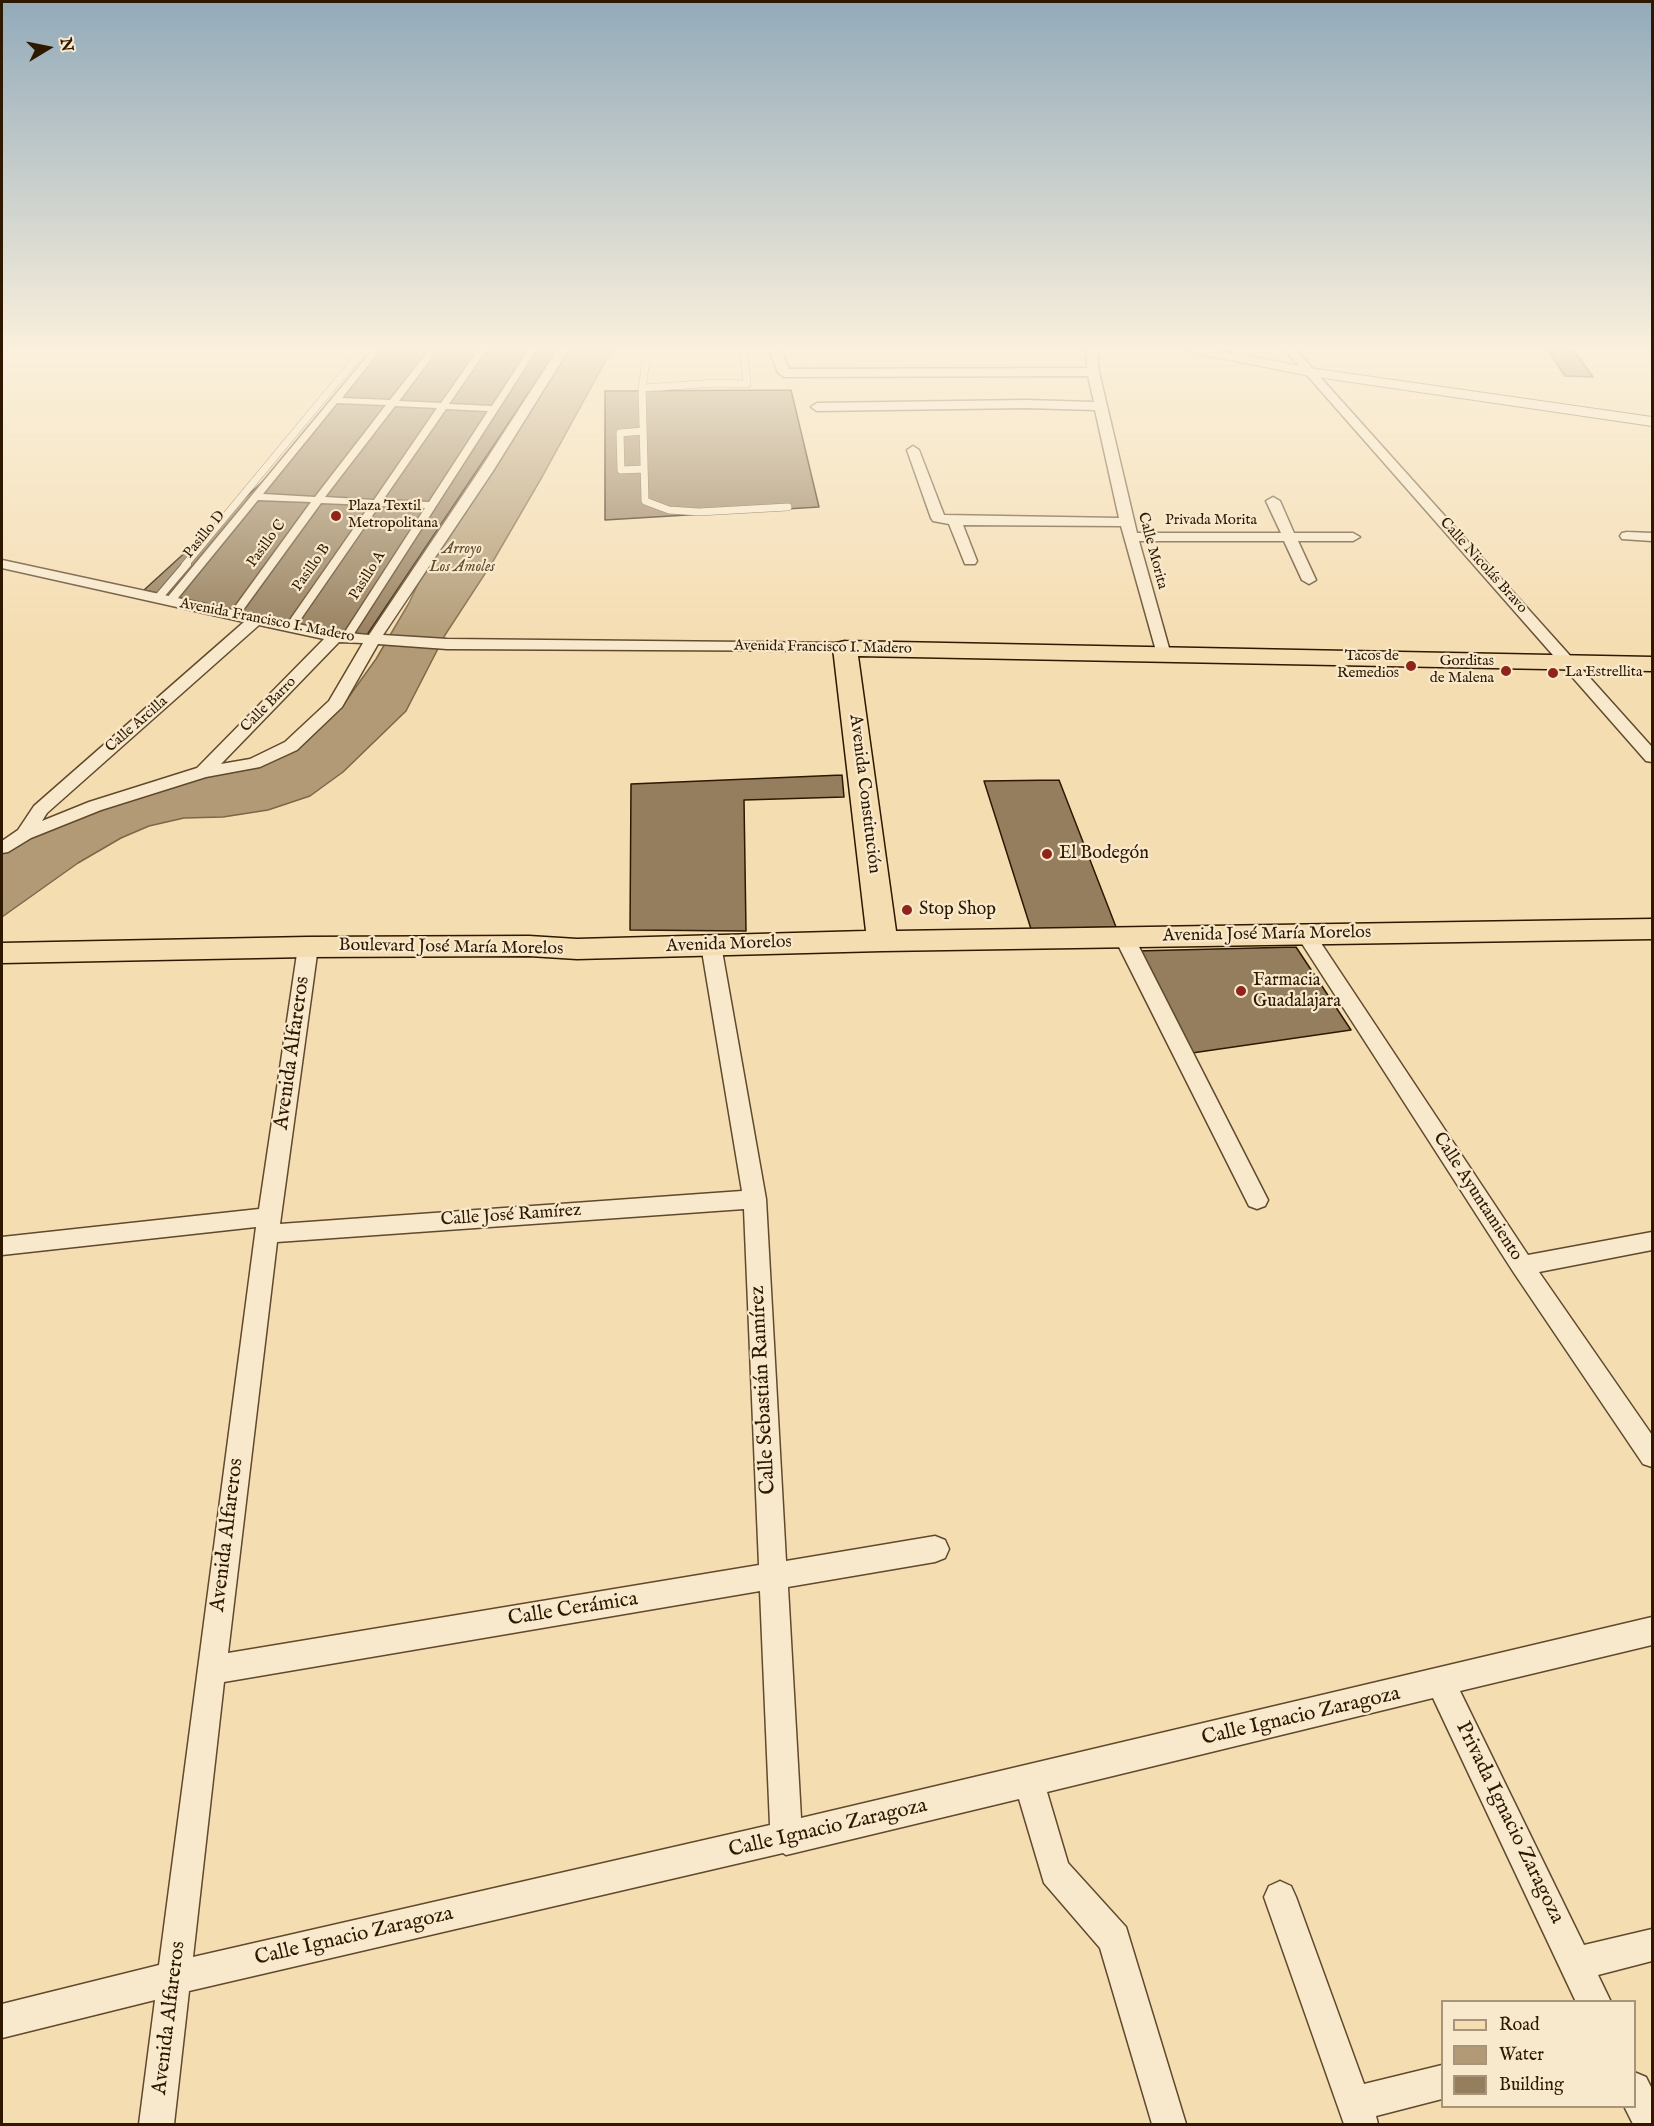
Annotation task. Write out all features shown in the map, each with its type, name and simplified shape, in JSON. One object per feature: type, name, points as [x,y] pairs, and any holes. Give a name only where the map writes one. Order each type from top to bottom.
[{"type":"main road","name":"Avenida Francisco I. Madero","points":[[845,648],[1653,664]]},
{"type":"main road","name":"Avenida Constitución","points":[[845,648],[882,941]]},
{"type":"main road","name":"Avenida José María Morelos","points":[[882,941],[1653,929]]},
{"type":"main road","name":"Avenida Morelos","points":[[577,949],[882,941]]},
{"type":"main road","name":"Boulevard José María Morelos","points":[[2,953],[306,957],[531,956],[577,949]]},
{"type":"main road","name":"Boulevard José María Morelos","points":[[2,975],[306,957]]},
{"type":"street","name":"Pasillo D","points":[[164,600],[296,448]]},
{"type":"street","name":"Pasillo C","points":[[234,615],[358,448]]},
{"type":"street","name":"Pasillo B","points":[[290,627],[413,448]]},
{"type":"street","name":"Pasillo A","points":[[341,638],[468,448]]},
{"type":"street","points":[[2,848],[25,834],[95,806],[203,772],[254,763],[291,746],[336,704],[499,448]]},
{"type":"street","name":"Calle Morita","points":[[1111,448],[1131,537],[1163,655]]},
{"type":"street","name":"Calle Nicolás Bravo","points":[[1378,448],[1653,757]]},
{"type":"street","points":[[913,450],[938,518],[955,521],[1128,522]]},
{"type":"street","points":[[256,497],[430,505]]},
{"type":"street","name":"Privada Morita","points":[[1273,501],[1309,580]]},
{"type":"street","points":[[955,521],[970,561]]},
{"type":"street","points":[[1628,536],[1653,537]]},
{"type":"street","name":"Privada Morita","points":[[1131,537],[1353,537]]},
{"type":"street","name":"Avenida Francisco I. Madero","points":[[2,564],[341,638],[447,644],[845,648]]},
{"type":"street","name":"Calle Arcilla","points":[[25,834],[40,810],[255,620]]},
{"type":"street","name":"Calle Barro","points":[[203,772],[341,638]]},
{"type":"street","name":"Calle Ayuntamiento","points":[[1306,935],[1522,1266],[1653,1456]]},
{"type":"street","points":[[1124,937],[1257,1200]]},
{"type":"street","name":"Calle Sebastián Ramírez","points":[[711,945],[755,1199],[786,1839]]},
{"type":"street","name":"Avenida Alfareros","points":[[156,2124],[176,1978],[211,1670],[267,1225],[306,957]]},
{"type":"street","name":"Calle José Ramírez","points":[[2,1246],[267,1225],[755,1199]]},
{"type":"street","points":[[1522,1266],[1653,1241]]},
{"type":"street","name":"Calle Cerámica","points":[[211,1670],[773,1578],[935,1549]]},
{"type":"street","name":"Calle Ignacio Zaragoza","points":[[2,2021],[176,1978],[786,1839],[1653,1631]]},
{"type":"street","name":"Privada Ignacio Zaragoza","points":[[1441,1683],[1594,2000]]},
{"type":"street","points":[[1029,1781],[1055,1872],[1114,1939],[1169,2124]]},
{"type":"street","points":[[1280,1897],[1357,2114],[1441,2083]]},
{"type":"street","points":[[1576,1964],[1653,1945]]},
{"type":"street","points":[[1636,2091],[1651,2124]]},
{"type":"lane","points":[[164,600],[285,448]]},
{"type":"lane","points":[[620,448],[621,470],[644,469]]},
{"type":"lane","points":[[643,448],[645,501],[669,510],[699,512],[788,507]]},
{"type":"water","name":"Arroyo Los Amoles","points":[[502,448],[558,448],[492,563],[445,635],[406,711],[343,772],[310,796],[268,810],[223,817],[184,818],[149,826],[121,838],[78,863],[2,917],[2,850],[38,831],[143,791],[254,765],[343,705],[376,659],[409,603],[433,552]]},
{"type":"building","name":"Plaza Textil Metropolitana","points":[[299,448],[492,448],[365,638],[331,633],[144,590]]},
{"type":"building","points":[[605,448],[805,448],[819,507],[605,520]]},
{"type":"building","points":[[842,775],[844,797],[744,800],[746,931],[630,930],[631,784]]},
{"type":"building","name":"El Bodegón","points":[[1059,780],[1116,927],[1031,929],[984,781]]},
{"type":"building","name":"Farmacia Guadalajara","points":[[1296,947],[1351,1030],[1192,1053],[1135,951]]},
{"type":"place","name":"Plaza Textil Metropolitana","points":[[336,516]]},
{"type":"place","name":"Tacos de Remedios","points":[[1411,666]]},
{"type":"place","name":"Gorditas de Malena","points":[[1506,671]]},
{"type":"place","name":"La Estrellita","points":[[1553,673]]},
{"type":"place","name":"El Bodegón","points":[[1047,854]]},
{"type":"place","name":"Stop Shop","points":[[907,910]]},
{"type":"place","name":"Farmacia Guadalajara","points":[[1241,991]]}]
